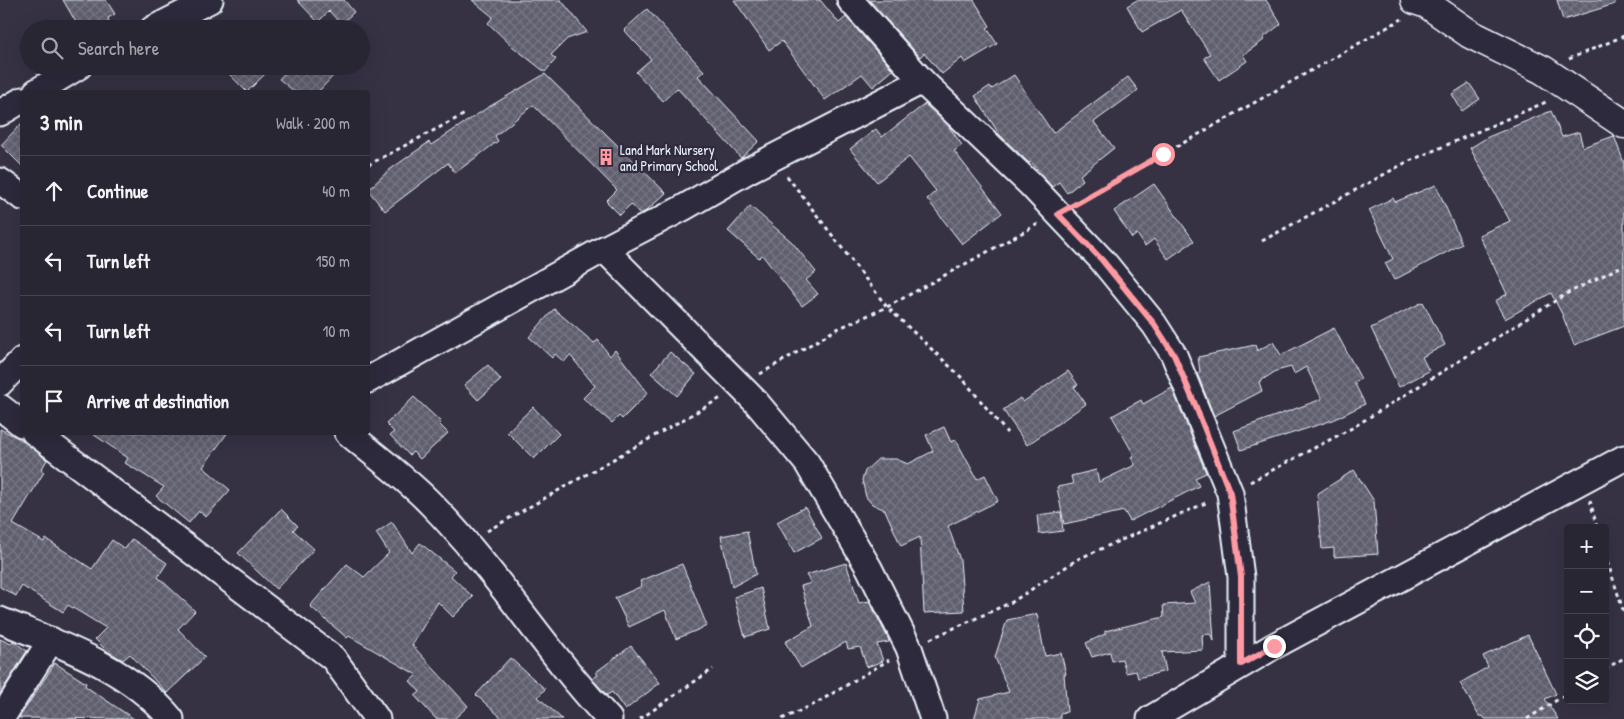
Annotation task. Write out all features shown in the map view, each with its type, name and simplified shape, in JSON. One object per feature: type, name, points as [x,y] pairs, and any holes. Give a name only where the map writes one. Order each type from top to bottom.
[{"type":"main road","points":[[1422,1],[1470,34],[1552,76],[1624,124]]},
{"type":"street","points":[[171,20],[210,0]]},
{"type":"street","points":[[850,0],[922,81],[1030,184],[1102,260],[1154,324],[1174,355],[1230,493],[1241,577],[1241,664]]},
{"type":"street","points":[[39,90],[65,75]]},
{"type":"street","points":[[370,379],[604,249],[773,158],[922,81]]},
{"type":"street","points":[[0,113],[20,101]]},
{"type":"street","points":[[0,181],[20,196]]},
{"type":"street","points":[[604,249],[739,386],[807,464],[860,552],[909,648],[933,719]]},
{"type":"street","points":[[0,383],[20,362]]},
{"type":"street","points":[[0,407],[20,422]]},
{"type":"street","points":[[38,435],[333,658],[377,719]]},
{"type":"street","points":[[350,435],[431,504],[509,596],[585,694],[609,719]]},
{"type":"street","points":[[1150,719],[1241,664],[1624,458]]},
{"type":"street","points":[[0,620],[50,640],[130,682],[149,694],[171,719]]},
{"type":"street","points":[[1,719],[50,640]]},
{"type":"path","points":[[465,544],[701,411],[739,386],[837,329],[887,308],[1058,214],[1422,1]]},
{"type":"path","points":[[1262,241],[1405,163],[1541,105],[1555,96],[1552,76],[1624,36]]},
{"type":"path","points":[[370,164],[467,113]]},
{"type":"path","points":[[773,158],[887,308],[962,378],[1008,433]]},
{"type":"path","points":[[1609,567],[1624,614]]},
{"type":"path","points":[[1609,667],[1624,658]]},
{"type":"path","points":[[640,719],[713,669]]},
{"type":"path","points":[[1526,719],[1564,695]]},
{"type":"building","points":[[63,0],[106,0],[115,14],[108,18],[109,20],[75,20]]},
{"type":"building","points":[[297,0],[344,0],[354,12],[345,20],[337,20],[329,11],[320,20],[316,20]]},
{"type":"building","points":[[472,0],[561,0],[587,32],[567,39],[551,55],[556,59],[545,72],[512,46],[488,23],[493,17]]},
{"type":"building","points":[[734,0],[820,0],[839,23],[846,17],[893,70],[873,87],[862,74],[825,100],[782,41],[769,50]]},
{"type":"building","points":[[869,0],[974,0],[990,26],[987,28],[997,44],[965,63],[962,58],[942,74],[924,53],[920,57]]},
{"type":"building","points":[[1137,0],[1266,0],[1281,24],[1263,38],[1264,40],[1243,55],[1247,61],[1219,80],[1204,58],[1210,54],[1181,10],[1142,32],[1127,6]]},
{"type":"building","points":[[1557,0],[1615,0],[1615,4],[1563,20]]},
{"type":"building","points":[[647,9],[704,71],[698,76],[759,141],[741,158],[677,88],[663,101],[636,72],[651,59],[624,30]]},
{"type":"building","points":[[545,74],[666,193],[640,214],[631,204],[620,215],[606,201],[617,190],[533,105],[495,136],[498,141],[455,173],[448,163],[385,211],[370,192],[370,188],[388,171],[429,142],[431,145],[487,108]]},
{"type":"building","points":[[230,75],[264,75],[249,90],[245,90]]},
{"type":"building","points":[[283,75],[333,76],[320,90],[293,90],[279,79]]},
{"type":"building","points":[[1014,75],[1053,133],[1128,77],[1138,90],[1094,122],[1114,148],[1080,175],[1083,180],[1067,193],[1059,182],[1052,187],[1031,162],[1029,163],[999,134],[975,96],[990,86],[992,89]]},
{"type":"building","points":[[1469,83],[1480,99],[1462,111],[1452,94]]},
{"type":"building","points":[[925,104],[947,124],[962,145],[954,151],[1002,213],[962,244],[927,199],[936,191],[909,157],[877,182],[850,149],[876,129],[882,137]]},
{"type":"building","points":[[1551,111],[1562,137],[1579,132],[1583,147],[1614,136],[1624,163],[1624,326],[1574,345],[1562,314],[1551,293],[1505,319],[1495,301],[1507,294],[1479,235],[1510,221],[1470,148],[1488,137]]},
{"type":"building","points":[[20,125],[20,164],[1,145]]},
{"type":"building","points":[[1154,184],[1194,241],[1168,259],[1154,239],[1145,246],[1137,234],[1132,238],[1114,211]]},
{"type":"building","points":[[1436,185],[1462,244],[1394,280],[1385,263],[1393,259],[1369,210],[1393,198],[1395,202]]},
{"type":"building","points":[[750,206],[792,242],[816,272],[806,280],[818,294],[802,306],[762,255],[759,258],[728,231]]},
{"type":"building","points":[[1423,302],[1445,345],[1422,357],[1429,371],[1399,387],[1371,328]]},
{"type":"building","points":[[554,309],[594,343],[598,340],[610,356],[615,350],[648,393],[622,419],[619,416],[612,423],[583,398],[595,386],[570,355],[564,362],[555,354],[552,358],[529,337]]},
{"type":"building","points":[[1334,328],[1361,379],[1354,382],[1365,404],[1333,420],[1241,450],[1234,431],[1322,399],[1306,367],[1294,374],[1291,367],[1276,371],[1259,382],[1262,391],[1214,416],[1197,373],[1200,372],[1198,357],[1255,345],[1257,351],[1273,342],[1281,355]]},
{"type":"building","points":[[670,352],[696,374],[677,396],[651,373]]},
{"type":"building","points":[[488,365],[501,380],[478,400],[464,385]]},
{"type":"building","points":[[1068,371],[1078,385],[1074,387],[1086,404],[1027,445],[1003,410],[1020,398],[1023,402]]},
{"type":"building","points":[[1172,388],[1206,473],[1195,478],[1199,486],[1130,521],[1124,511],[1064,524],[1057,487],[1073,484],[1071,476],[1096,470],[1099,482],[1135,465],[1131,457],[1134,455],[1112,416],[1141,400],[1143,404]]},
{"type":"building","points":[[414,397],[441,422],[439,424],[448,433],[420,459],[413,452],[409,455],[390,435],[394,432],[386,424]]},
{"type":"building","points":[[533,407],[559,434],[534,459],[507,432]]},
{"type":"building","points":[[944,427],[951,442],[956,440],[977,479],[985,475],[998,501],[948,526],[960,560],[964,611],[924,613],[920,537],[901,546],[885,510],[872,504],[866,497],[862,480],[865,471],[878,459],[896,459],[908,464],[933,451],[926,435]]},
{"type":"building","points":[[0,429],[22,440],[47,460],[41,470],[44,472],[13,524],[44,542],[46,539],[92,569],[112,540],[125,549],[132,539],[167,563],[158,577],[195,611],[178,629],[205,657],[167,693],[130,654],[123,660],[107,651],[95,639],[106,628],[68,605],[63,612],[22,586],[16,596],[0,587]]},
{"type":"building","points":[[94,435],[226,435],[203,467],[230,490],[206,517],[199,511],[189,523],[156,496],[164,487],[125,463],[128,458]]},
{"type":"building","points":[[1354,470],[1374,501],[1378,554],[1334,557],[1334,548],[1322,549],[1317,494]]},
{"type":"building","points":[[805,507],[822,538],[794,553],[777,522]]},
{"type":"building","points":[[281,509],[298,526],[293,530],[314,549],[276,589],[238,553]]},
{"type":"building","points":[[1061,512],[1063,531],[1039,534],[1037,515]]},
{"type":"building","points":[[392,522],[412,553],[420,543],[455,571],[451,576],[473,597],[453,617],[438,602],[412,645],[468,706],[454,719],[436,719],[415,696],[420,692],[410,681],[417,675],[349,636],[347,638],[310,606],[347,564],[364,577],[389,553],[376,533]]},
{"type":"building","points":[[747,531],[756,574],[732,587],[721,536]]},
{"type":"building","points":[[846,563],[859,603],[869,601],[888,638],[889,642],[877,644],[883,661],[867,667],[860,647],[848,649],[846,642],[801,668],[785,642],[813,626],[801,586],[811,583],[806,575]]},
{"type":"building","points":[[682,564],[707,626],[676,639],[665,610],[629,627],[615,598],[642,586],[640,581]]},
{"type":"building","points":[[1210,582],[1214,641],[1210,634],[1202,635],[1203,650],[1162,652],[1166,671],[1138,678],[1136,671],[1126,673],[1122,659],[1112,661],[1110,652],[1092,657],[1086,643],[1105,634],[1105,631],[1164,617],[1163,605],[1195,603],[1190,592]]},
{"type":"building","points":[[761,588],[770,629],[745,637],[734,597]]},
{"type":"building","points":[[1037,614],[1045,656],[1061,653],[1066,674],[1064,674],[1067,712],[1060,713],[1060,719],[974,719],[980,699],[1009,692],[995,657],[1007,620]]},
{"type":"building","points":[[1528,635],[1556,694],[1545,699],[1558,719],[1485,719],[1483,716],[1479,716],[1460,683],[1488,667],[1483,656]]},
{"type":"building","points":[[0,639],[11,644],[13,641],[27,651],[0,694]]},
{"type":"building","points":[[631,646],[660,683],[625,710],[612,692],[607,695],[592,679],[598,675],[596,672]]},
{"type":"building","points":[[510,658],[545,689],[538,697],[562,719],[503,719],[476,695]]},
{"type":"building","points":[[55,663],[86,683],[85,686],[134,719],[19,718]]},
{"type":"place","name":"Land Mark Nursery and Primary School","points":[[606,157]]},
{"type":"route","points":[[1163,154],[1058,214],[1102,260],[1154,324],[1174,355],[1230,493],[1241,577],[1241,664],[1274,646]]}]
